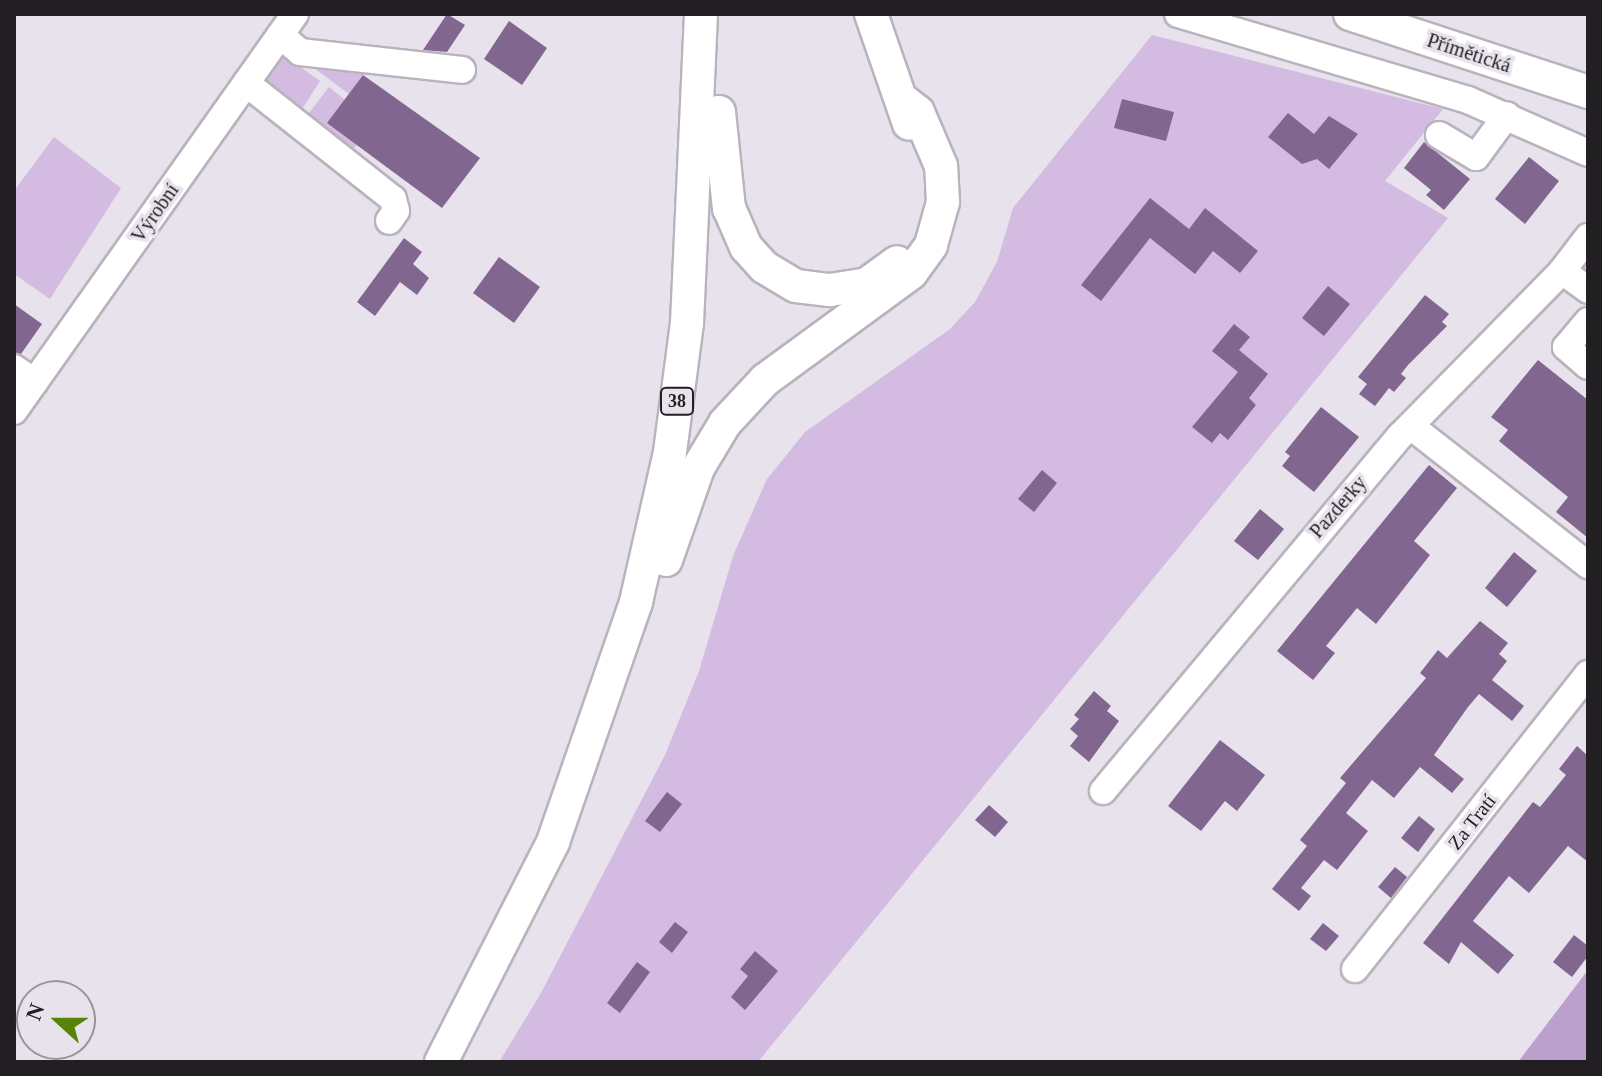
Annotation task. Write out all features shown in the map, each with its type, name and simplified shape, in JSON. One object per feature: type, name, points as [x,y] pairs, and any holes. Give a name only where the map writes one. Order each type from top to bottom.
[{"type":"main road","name":"38","points":[[441,1062],[532,891],[579,775],[636,602],[670,452],[693,266],[701,14]]},
{"type":"main road","points":[[708,14],[719,29],[719,143],[736,229],[764,267],[796,286],[830,290],[867,284],[892,268],[913,243],[922,226],[927,178],[905,102],[881,53],[871,14]]},
{"type":"main road","name":"Přímětická","points":[[1350,14],[1588,92]]},
{"type":"main road","points":[[579,775],[628,692],[686,497],[725,423],[765,380],[911,273],[931,245],[943,202],[941,166],[918,112],[905,102]]},
{"type":"street","points":[[1178,14],[1402,78],[1507,115],[1588,153]]},
{"type":"street","points":[[287,25],[300,52],[462,70]]},
{"type":"street","name":"Výrobní","points":[[14,411],[24,375],[287,25]]},
{"type":"street","points":[[246,83],[386,191],[396,211],[389,221]]},
{"type":"street","points":[[1439,135],[1476,157],[1507,115]]},
{"type":"street","name":"Pazderky","points":[[1103,791],[1250,609],[1412,427],[1562,271],[1588,237]]},
{"type":"street","points":[[1562,271],[1588,290]]},
{"type":"street","points":[[1588,321],[1566,347],[1588,366]]},
{"type":"street","points":[[1412,427],[1588,565]]},
{"type":"street","name":"Za Tratí","points":[[1355,969],[1588,674]]},
{"type":"shaded area","points":[[1152,35],[1443,109],[1385,181],[1448,218],[758,1062],[499,1062],[541,993],[665,755],[699,671],[733,556],[767,479],[805,432],[950,329],[975,302],[997,262],[1013,208]]},
{"type":"shaded area","points":[[280,52],[320,81],[300,112],[274,95],[266,79]]},
{"type":"shaded area","points":[[302,59],[365,72],[349,94]]},
{"type":"shaded area","points":[[329,87],[345,100],[357,145],[352,150],[306,117]]},
{"type":"shaded area","points":[[54,137],[121,188],[50,299],[14,274],[14,191]]},
{"type":"shaded area","points":[[1588,970],[1588,1062],[1518,1062]]},
{"type":"building","points":[[447,14],[465,25],[447,52],[423,50]]},
{"type":"building","points":[[509,21],[547,48],[522,85],[484,59]]},
{"type":"building","points":[[363,75],[480,158],[442,208],[327,123]]},
{"type":"building","points":[[1122,99],[1174,112],[1166,141],[1114,128]]},
{"type":"building","points":[[1288,113],[1314,134],[1329,116],[1358,134],[1329,169],[1317,159],[1302,164],[1268,137]]},
{"type":"building","points":[[1424,142],[1470,179],[1444,210],[1426,195],[1431,190],[1404,168]]},
{"type":"building","points":[[1529,157],[1559,181],[1525,224],[1495,199]]},
{"type":"building","points":[[1150,198],[1189,229],[1205,208],[1258,251],[1240,273],[1213,251],[1195,274],[1150,238],[1101,301],[1081,285]]},
{"type":"building","points":[[404,238],[422,252],[413,264],[429,278],[417,295],[400,282],[375,316],[357,302]]},
{"type":"building","points":[[499,257],[540,287],[514,323],[473,293]]},
{"type":"building","points":[[1328,286],[1350,304],[1324,336],[1302,318]]},
{"type":"building","points":[[1425,295],[1449,314],[1442,322],[1447,326],[1408,365],[1401,374],[1406,378],[1394,392],[1389,388],[1375,406],[1359,394],[1367,384],[1358,377]]},
{"type":"building","points":[[14,304],[42,324],[21,354],[14,352]]},
{"type":"building","points":[[1234,324],[1250,337],[1239,350],[1268,374],[1249,398],[1256,405],[1228,440],[1220,433],[1212,443],[1192,427],[1238,372],[1212,351]]},
{"type":"building","points":[[1538,360],[1588,400],[1588,538],[1556,512],[1568,497],[1499,441],[1508,430],[1491,417]]},
{"type":"building","points":[[1321,407],[1359,437],[1314,492],[1282,466],[1290,456],[1285,452]]},
{"type":"building","points":[[1429,465],[1457,488],[1414,541],[1430,555],[1376,624],[1357,608],[1326,646],[1335,653],[1313,680],[1277,651]]},
{"type":"building","points":[[1042,470],[1057,483],[1034,512],[1018,499]]},
{"type":"building","points":[[1260,509],[1284,529],[1258,560],[1234,541]]},
{"type":"building","points":[[1514,552],[1537,571],[1507,607],[1485,588]]},
{"type":"building","points":[[1480,621],[1508,643],[1499,654],[1507,661],[1492,680],[1524,706],[1512,721],[1479,694],[1468,707],[1434,755],[1464,779],[1452,793],[1420,767],[1394,798],[1372,780],[1346,813],[1368,831],[1337,870],[1324,860],[1301,888],[1311,896],[1299,911],[1272,889],[1307,846],[1300,840],[1346,783],[1340,778],[1426,678],[1420,673],[1438,650],[1447,658]]},
{"type":"building","points":[[1094,691],[1111,706],[1107,711],[1119,721],[1089,762],[1070,746],[1078,736],[1070,729],[1079,719],[1074,715]]},
{"type":"building","points":[[1220,740],[1265,775],[1237,811],[1225,801],[1201,831],[1168,806]]},
{"type":"building","points":[[1577,746],[1588,756],[1588,862],[1568,846],[1529,893],[1509,876],[1473,921],[1514,955],[1498,974],[1461,942],[1449,964],[1423,943],[1533,802],[1540,807],[1566,775],[1559,769]]},
{"type":"building","points":[[667,792],[682,804],[660,832],[645,821]]},
{"type":"building","points":[[989,805],[1008,822],[995,837],[975,820]]},
{"type":"building","points":[[1419,816],[1435,829],[1418,852],[1401,838]]},
{"type":"building","points":[[1395,867],[1407,877],[1391,898],[1378,887]]},
{"type":"building","points":[[675,922],[688,932],[672,953],[659,942]]},
{"type":"building","points":[[1323,923],[1339,936],[1326,951],[1310,939]]},
{"type":"building","points":[[1574,935],[1588,946],[1588,956],[1572,977],[1553,962]]},
{"type":"building","points":[[755,951],[778,971],[745,1010],[731,997],[748,976],[740,969]]},
{"type":"building","points":[[637,962],[650,972],[620,1013],[607,1003]]}]
